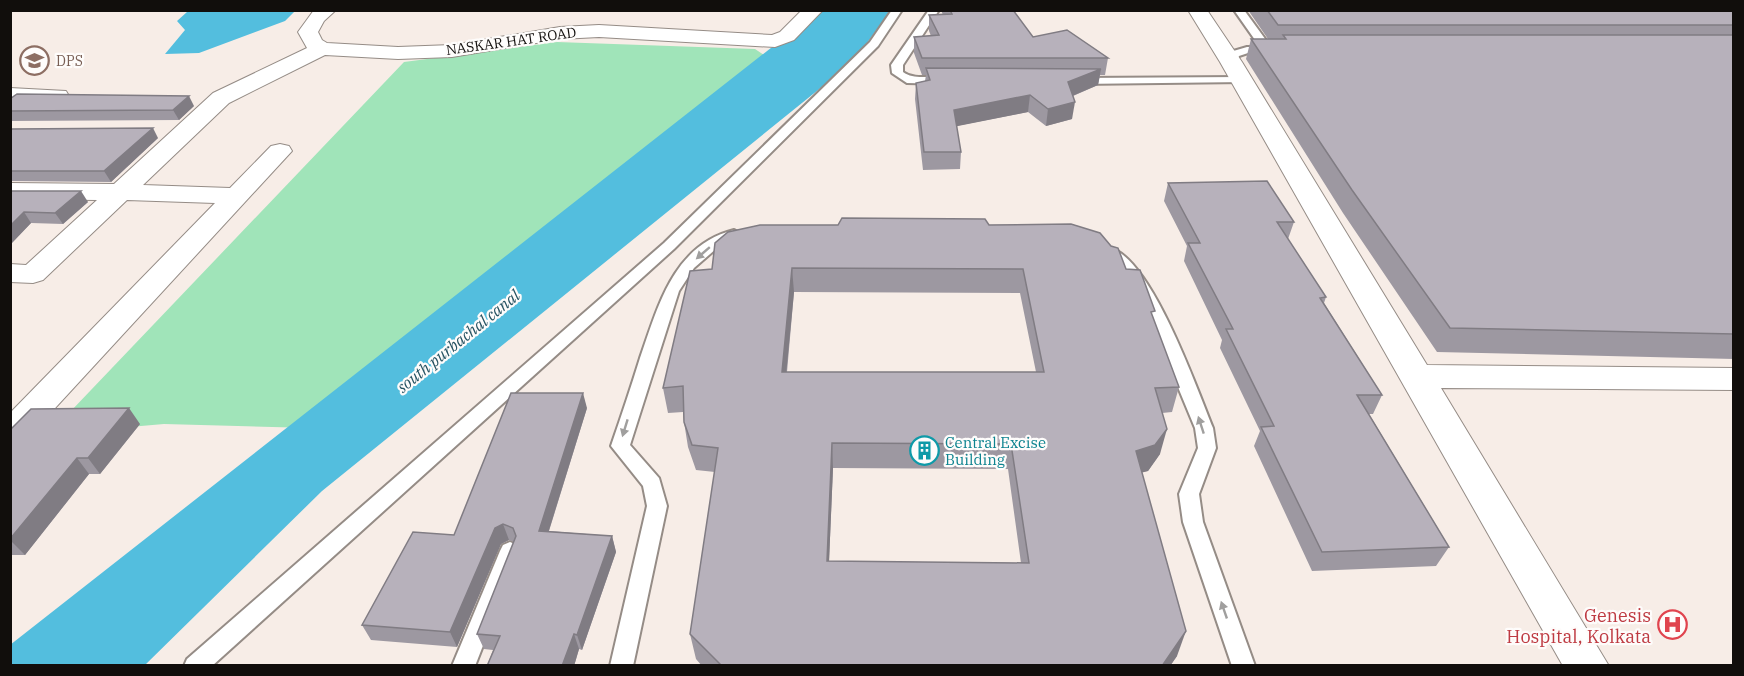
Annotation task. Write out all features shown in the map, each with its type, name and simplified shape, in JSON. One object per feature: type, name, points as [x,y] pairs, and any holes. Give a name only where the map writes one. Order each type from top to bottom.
[{"type":"street","points":[[322,50],[313,44],[308,32],[316,18],[327,10]]},
{"type":"street","name":"NASKAR HAT ROAD","points":[[322,50],[398,53],[452,51],[560,33],[599,31],[757,42],[775,41],[788,36],[814,10]]},
{"type":"street","points":[[1197,10],[1236,71],[1587,666]]},
{"type":"street","points":[[10,273],[33,274],[221,98],[322,50]]},
{"type":"street","points":[[10,95],[81,96]]},
{"type":"street","points":[[186,97],[221,98]]},
{"type":"street","points":[[153,129],[188,129]]},
{"type":"street","points":[[10,435],[280,151]]},
{"type":"street","points":[[10,191],[236,196]]},
{"type":"street","points":[[1417,376],[1734,379]]},
{"type":"lane","points":[[195,666],[669,246],[874,44],[897,10]]},
{"type":"lane","points":[[934,10],[897,65],[898,73],[908,80],[955,81]]},
{"type":"lane","points":[[1071,81],[1236,71],[1234,54],[1247,50],[1274,50],[1239,10]]},
{"type":"lane","points":[[621,666],[657,506],[652,483],[620,446],[671,291],[688,265],[712,244],[737,233],[748,232]]},
{"type":"lane","points":[[1095,244],[1105,248],[1131,272],[1149,297],[1203,428],[1207,448],[1189,494],[1193,522],[1244,666]]},
{"type":"lane","points":[[463,666],[510,551]]},
{"type":"green space","points":[[557,42],[755,49],[792,74],[347,429],[164,424],[49,434],[404,62]]},
{"type":"water","points":[[295,11],[285,21],[199,53],[165,54],[185,30],[177,21],[187,12]]},
{"type":"water","name":"south purbachal canal","points":[[818,11],[890,11],[854,61],[322,491],[145,665],[11,665],[10,645]]},
{"type":"building","points":[[950,10],[1013,10],[1033,37],[1067,30],[1108,58],[922,58],[914,37],[939,35],[929,15],[952,14]]},
{"type":"building","points":[[1267,10],[1734,10],[1734,25],[1278,25]]},
{"type":"building","points":[[1283,35],[1734,35],[1734,334],[1450,328],[1352,190],[1251,39],[1286,39]]},
{"type":"building","points":[[926,68],[1101,69],[1068,82],[1075,102],[1048,109],[1030,95],[954,110],[961,152],[924,152],[916,83],[930,80]]},
{"type":"building","points":[[17,94],[189,96],[173,110],[10,111],[10,99]]},
{"type":"building","points":[[153,128],[104,171],[10,171],[10,129]]},
{"type":"building","points":[[1267,181],[1294,222],[1277,222],[1326,297],[1320,298],[1382,395],[1357,395],[1449,547],[1322,552],[1261,427],[1274,426],[1226,329],[1233,329],[1188,243],[1200,243],[1168,183]]},
{"type":"building","points":[[10,191],[81,191],[55,213],[24,212],[10,226]]},
{"type":"building","name":"Central Excise Building","points":[[842,218],[985,219],[989,225],[1071,224],[1100,233],[1111,246],[1118,248],[1126,269],[1140,270],[1155,311],[1151,312],[1179,387],[1155,388],[1167,429],[1155,445],[1136,451],[1186,631],[1162,666],[722,666],[690,634],[718,448],[692,445],[684,422],[683,386],[663,388],[690,271],[712,269],[715,243],[728,232],[760,225],[838,225]],"holes":[[[792,268],[1023,269],[1044,372],[782,372]],[[832,443],[1011,444],[1029,563],[827,561]]]},
{"type":"building","points":[[511,393],[583,393],[539,531],[612,536],[577,635],[574,634],[562,666],[487,666],[500,636],[477,634],[516,536],[513,528],[503,524],[495,528],[450,632],[362,625],[413,532],[454,535]]},
{"type":"building","points":[[129,408],[88,458],[77,458],[10,539],[10,430],[31,409]]},
{"type":"place","name":"DPS","points":[[35,61]]},
{"type":"place","name":"Central Excise Building","points":[[924,451]]},
{"type":"place","name":"Genesis Hospital, Kolkata","points":[[1672,625]]}]
